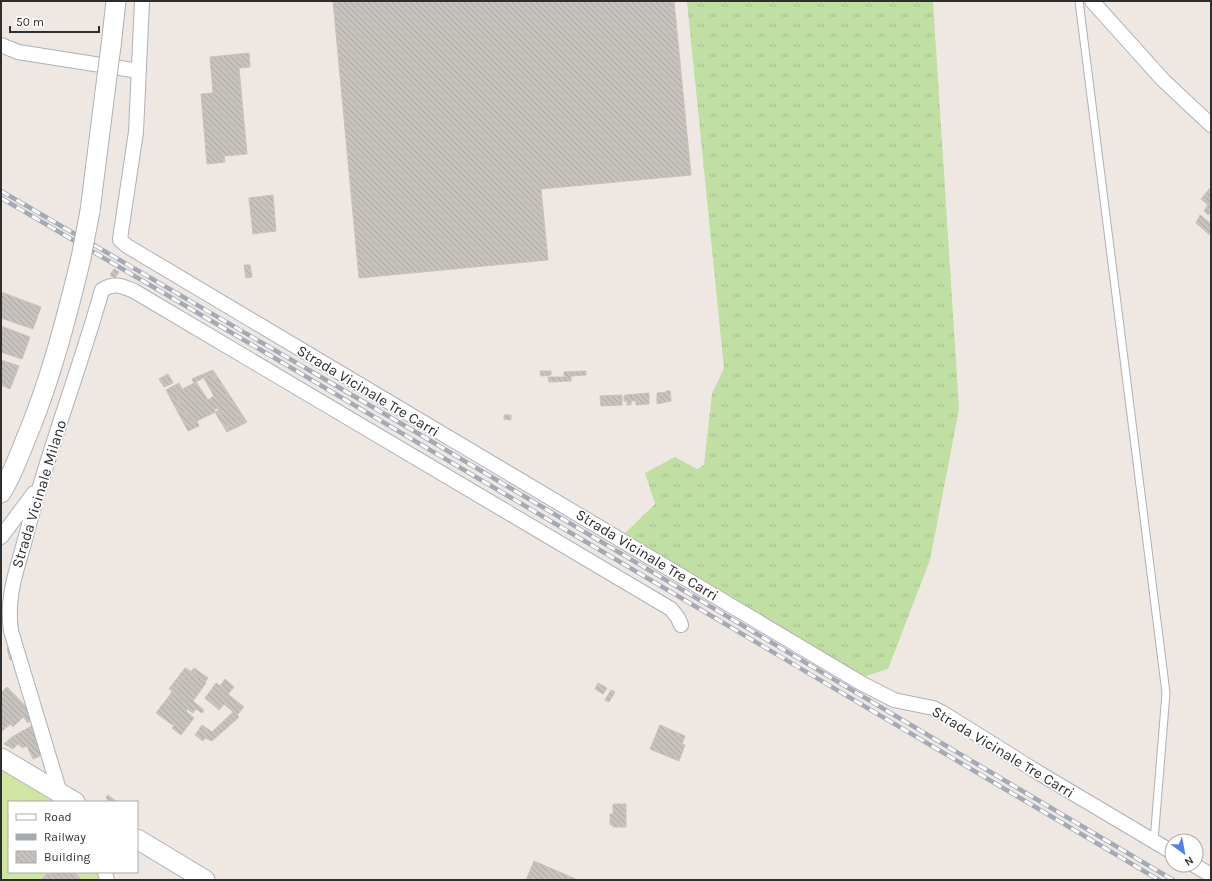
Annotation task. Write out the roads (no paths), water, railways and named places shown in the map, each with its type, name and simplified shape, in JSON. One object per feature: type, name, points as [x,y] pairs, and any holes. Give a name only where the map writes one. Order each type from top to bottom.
[{"type":"main road","points":[[1,506],[3,490],[33,422],[50,374],[81,258],[90,210],[111,46],[113,7]]},
{"type":"main road","points":[[1,758],[67,797]]},
{"type":"main road","points":[[138,840],[205,880]]},
{"type":"street","points":[[1,45],[18,52],[139,71],[142,1]]},
{"type":"street","points":[[1092,1],[1163,80],[1211,125]]},
{"type":"street","name":"Strada Vicinale Tre Carri","points":[[139,71],[136,132],[120,240],[127,246],[861,682],[894,700],[933,708],[943,713],[1164,847]]},
{"type":"street","name":"Strada Vicinale Milano","points":[[67,797],[11,631],[8,612],[10,590],[39,486],[88,341],[102,290],[115,284],[134,291],[146,298],[671,609],[681,625]]},
{"type":"street","points":[[1,537],[39,486]]},
{"type":"lane","points":[[1079,1],[1166,693],[1154,841]]},
{"type":"railway","points":[[1,191],[419,434],[1173,880]]},
{"type":"railway","points":[[1,198],[1159,880]]}]
